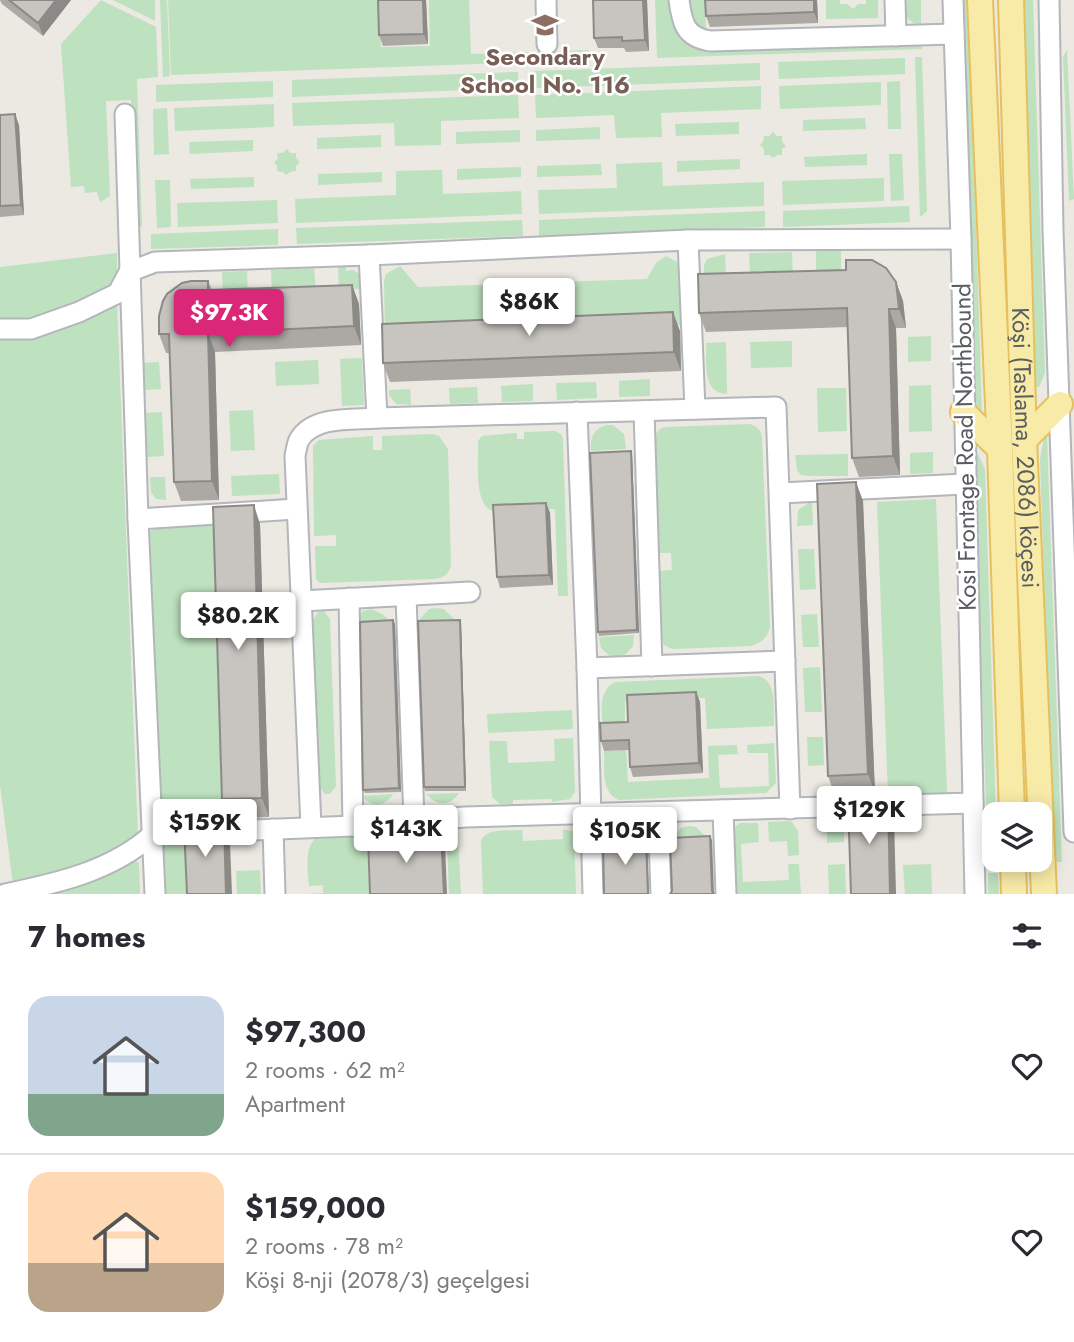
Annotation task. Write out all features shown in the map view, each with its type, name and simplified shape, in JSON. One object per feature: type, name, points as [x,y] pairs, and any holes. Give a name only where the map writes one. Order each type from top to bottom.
[{"type":"main road","name":"Köşi (Taslama, 2086) köçesi","points":[[981,0],[1012,802]]},
{"type":"main road","name":"Köşi (Taslama, 2086) köçesi","points":[[1011,0],[1024,440],[1044,894]]},
{"type":"main road","points":[[1024,440],[1060,404]]},
{"type":"main road","points":[[963,412],[1000,449]]},
{"type":"main road","points":[[1013,872],[1014,894]]},
{"type":"street","points":[[546,0],[547,44]]},
{"type":"street","points":[[679,0],[684,26],[699,40],[954,34]]},
{"type":"street","points":[[895,0],[896,36]]},
{"type":"street","name":"Kosi Frontage Road Northbound","points":[[953,0],[961,239],[975,894]]},
{"type":"street","points":[[1049,0],[1053,230],[1074,832]]},
{"type":"street","points":[[125,114],[138,519],[155,894]]},
{"type":"street","points":[[0,329],[31,329],[79,313],[118,293],[129,272],[155,262],[688,240],[961,239]]},
{"type":"street","points":[[688,240],[695,409]]},
{"type":"street","points":[[369,255],[377,418]]},
{"type":"street","points":[[311,827],[295,456],[300,439],[310,429],[327,421],[377,418],[776,407],[790,809]]},
{"type":"street","points":[[644,411],[652,666]]},
{"type":"street","points":[[577,412],[593,894]]},
{"type":"street","points":[[780,493],[965,484]]},
{"type":"street","points":[[138,519],[296,509]]},
{"type":"street","points":[[301,601],[470,592]]},
{"type":"street","points":[[406,596],[414,820]]},
{"type":"street","points":[[349,598],[353,825]]},
{"type":"street","points":[[587,668],[785,661]]},
{"type":"street","points":[[5,894],[52,884],[97,870],[135,850],[153,834],[414,820],[973,803]]},
{"type":"street","points":[[723,810],[726,894]]},
{"type":"street","points":[[658,812],[661,894]]},
{"type":"street","points":[[273,829],[275,894]]},
{"type":"green space","points":[[101,0],[156,27],[158,77],[137,79],[142,227],[136,227],[131,100],[106,101],[110,196],[100,202],[97,192],[85,193],[84,186],[71,187],[61,44]]},
{"type":"green space","points":[[113,0],[155,0],[155,21]]},
{"type":"green space","points":[[160,0],[167,0],[170,76],[163,77]]},
{"type":"green space","points":[[168,0],[379,0],[381,47],[430,46],[429,0],[469,0],[471,54],[589,50],[589,60],[171,75]]},
{"type":"green space","points":[[655,0],[670,0],[674,27],[681,39],[705,51],[922,43],[922,49],[657,58]]},
{"type":"green space","points":[[690,0],[705,0],[706,30],[696,26],[691,16]]},
{"type":"green space","points":[[826,0],[840,0],[840,4],[847,4],[853,9],[858,4],[866,4],[866,0],[878,0],[878,18],[826,19]]},
{"type":"green space","points":[[904,0],[921,0],[921,24],[909,20]]},
{"type":"green space","points":[[960,0],[969,0],[982,413],[978,413],[973,401]]},
{"type":"green space","points":[[1024,0],[1033,0],[1045,373],[1039,387],[1036,387]]},
{"type":"green space","points":[[1067,50],[1074,199],[1069,201],[1063,57]]},
{"type":"green space","points":[[915,57],[922,57],[927,211],[920,217]]},
{"type":"green space","points":[[905,58],[905,74],[779,79],[778,62]]},
{"type":"green space","points":[[760,63],[760,80],[535,88],[534,71]]},
{"type":"green space","points":[[518,72],[518,88],[292,97],[292,80]]},
{"type":"green space","points":[[273,81],[273,97],[156,102],[156,85]]},
{"type":"green space","points":[[900,81],[901,129],[888,129],[887,82]]},
{"type":"green space","points":[[881,82],[881,105],[780,109],[779,86]]},
{"type":"green space","points":[[761,86],[761,109],[661,113],[662,137],[616,138],[614,115],[536,118],[535,95]]},
{"type":"green space","points":[[518,95],[519,118],[441,121],[441,145],[395,146],[394,123],[293,126],[292,103]]},
{"type":"green space","points":[[274,104],[274,127],[175,131],[174,108]]},
{"type":"green space","points":[[167,108],[169,154],[154,155],[153,109]]},
{"type":"green space","points":[[865,118],[866,129],[803,131],[803,120]]},
{"type":"green space","points":[[739,122],[739,134],[676,136],[675,124]]},
{"type":"green space","points":[[600,127],[600,139],[536,141],[536,130]]},
{"type":"green space","points":[[520,130],[520,142],[456,144],[456,132]]},
{"type":"green space","points":[[773,132],[782,136],[782,142],[786,146],[782,149],[782,155],[773,158],[764,155],[764,149],[760,145],[764,136]]},
{"type":"green space","points":[[381,135],[381,147],[317,149],[317,138]]},
{"type":"green space","points":[[253,140],[253,151],[190,154],[189,142]]},
{"type":"green space","points":[[287,149],[290,153],[296,153],[300,162],[296,171],[286,175],[277,171],[274,162],[278,159],[277,153],[283,153]]},
{"type":"green space","points":[[867,154],[867,165],[805,167],[804,157]]},
{"type":"green space","points":[[889,154],[902,154],[904,200],[891,201]]},
{"type":"green space","points":[[740,159],[740,169],[677,172],[677,161]]},
{"type":"green space","points":[[662,162],[663,186],[764,182],[764,206],[539,214],[538,190],[617,188],[616,164]]},
{"type":"green space","points":[[601,164],[602,175],[537,177],[537,166]]},
{"type":"green space","points":[[521,167],[521,177],[457,180],[457,169]]},
{"type":"green space","points":[[442,170],[443,194],[521,191],[522,214],[296,223],[295,199],[396,195],[396,171]]},
{"type":"green space","points":[[382,172],[382,182],[318,185],[318,174]]},
{"type":"green space","points":[[254,177],[254,187],[191,189],[190,179]]},
{"type":"green space","points":[[884,178],[884,201],[783,205],[782,181]]},
{"type":"green space","points":[[155,180],[170,180],[171,227],[157,228]]},
{"type":"green space","points":[[277,200],[278,223],[178,227],[177,203]]},
{"type":"green space","points":[[909,206],[910,222],[783,227],[783,211]]},
{"type":"green space","points":[[765,211],[765,227],[539,236],[539,220]]},
{"type":"green space","points":[[522,220],[523,236],[297,244],[296,228]]},
{"type":"green space","points":[[278,229],[278,245],[151,249],[151,234]]},
{"type":"green space","points":[[816,251],[841,251],[841,273],[816,274]]},
{"type":"green space","points":[[792,252],[793,275],[750,276],[749,253]]},
{"type":"green space","points":[[117,253],[117,288],[34,322],[0,322],[0,267]]},
{"type":"green space","points":[[725,254],[726,277],[704,278],[707,259]]},
{"type":"green space","points":[[666,256],[677,262],[679,267],[681,325],[385,335],[384,281],[386,274],[400,266],[418,287],[647,279],[656,263]]},
{"type":"green space","points":[[338,267],[346,267],[346,271],[353,270],[359,274],[360,289],[339,290]]},
{"type":"green space","points":[[314,268],[316,291],[272,294],[271,270]]},
{"type":"green space","points":[[247,271],[248,294],[223,296],[222,272]]},
{"type":"green space","points":[[117,303],[138,837],[91,862],[13,885],[0,785],[0,339]]},
{"type":"green space","points":[[931,336],[931,361],[908,362],[908,337]]},
{"type":"green space","points":[[792,341],[792,367],[751,368],[750,342]]},
{"type":"green space","points":[[726,342],[727,394],[713,388],[709,382],[706,358],[706,343]]},
{"type":"green space","points":[[362,358],[364,405],[342,406],[340,359]]},
{"type":"green space","points":[[318,360],[319,384],[276,386],[275,362]]},
{"type":"green space","points":[[159,362],[161,389],[144,390],[142,363]]},
{"type":"green space","points":[[650,379],[650,396],[619,397],[619,381]]},
{"type":"green space","points":[[596,382],[597,398],[557,400],[556,383]]},
{"type":"green space","points":[[533,384],[533,401],[502,402],[501,386]]},
{"type":"green space","points":[[931,385],[932,431],[909,432],[909,386]]},
{"type":"green space","points":[[477,387],[478,403],[450,404],[449,388]]},
{"type":"green space","points":[[817,388],[846,388],[847,431],[818,432]]},
{"type":"green space","points":[[410,389],[411,405],[396,404],[389,395],[389,390]]},
{"type":"green space","points":[[253,410],[255,450],[231,451],[229,411]]},
{"type":"green space","points":[[162,412],[164,456],[147,457],[145,413]]},
{"type":"green space","points":[[749,424],[758,429],[762,438],[769,631],[763,640],[750,646],[672,649],[664,645],[661,639],[659,571],[672,570],[671,553],[658,553],[653,437],[666,427]]},
{"type":"green space","points":[[607,425],[613,425],[624,434],[626,449],[591,451],[593,435]]},
{"type":"green space","points":[[555,431],[561,434],[563,439],[568,596],[558,596],[555,509],[492,511],[482,499],[478,480],[478,441],[482,436],[517,433],[517,439],[524,439],[524,432]]},
{"type":"green space","points":[[373,436],[373,450],[382,450],[382,436],[439,436],[448,449],[451,565],[448,573],[435,579],[320,583],[316,579],[315,546],[336,546],[336,535],[314,536],[313,446],[319,440]]},
{"type":"green space","points":[[1047,436],[1062,862],[1053,862],[1040,459],[1044,437]]},
{"type":"green space","points":[[933,452],[933,473],[910,474],[910,453]]},
{"type":"green space","points":[[977,452],[985,469],[996,802],[986,802],[974,454]]},
{"type":"green space","points":[[848,454],[848,476],[807,476],[801,475],[797,470],[795,455]]},
{"type":"green space","points":[[279,474],[280,494],[232,496],[231,476]]},
{"type":"green space","points":[[150,477],[165,477],[166,500],[156,499],[151,492]]},
{"type":"green space","points":[[936,499],[947,793],[888,796],[877,502]]},
{"type":"green space","points":[[812,503],[813,525],[797,526],[798,510]]},
{"type":"green space","points":[[213,522],[222,814],[171,818],[162,814],[158,805],[150,532],[155,527]]},
{"type":"green space","points":[[798,549],[814,549],[816,589],[800,590]]},
{"type":"green space","points":[[371,609],[384,615],[389,621],[353,622],[363,611]]},
{"type":"green space","points":[[429,609],[444,609],[454,619],[419,620]]},
{"type":"green space","points":[[324,611],[330,619],[336,786],[330,794],[325,794],[319,787],[313,620],[318,612]]},
{"type":"green space","points":[[817,614],[819,647],[803,647],[801,615]]},
{"type":"green space","points":[[634,635],[633,646],[624,656],[611,657],[601,648],[599,637]]},
{"type":"green space","points":[[820,667],[822,712],[805,712],[803,668]]},
{"type":"green space","points":[[759,676],[765,679],[772,690],[774,726],[707,729],[705,698],[625,701],[625,732],[603,733],[603,698],[609,686],[615,682]]},
{"type":"green space","points":[[572,710],[573,729],[488,733],[487,714]]},
{"type":"green space","points":[[807,737],[823,737],[824,765],[808,766]]},
{"type":"green space","points":[[573,738],[575,792],[570,799],[552,802],[552,799],[513,800],[513,804],[500,804],[492,797],[489,741],[507,741],[508,763],[555,761],[554,739]]},
{"type":"green space","points":[[774,743],[776,783],[766,793],[619,800],[606,785],[604,751],[626,750],[628,782],[709,778],[708,746],[737,745],[738,754],[718,755],[720,788],[769,786],[768,753],[748,753],[747,745]]},
{"type":"green space","points":[[459,793],[452,800],[443,803],[435,801],[427,794]]},
{"type":"green space","points":[[393,794],[382,804],[370,803],[362,796]]},
{"type":"green space","points":[[844,820],[844,842],[827,843],[827,821]]},
{"type":"green space","points":[[768,822],[792,822],[798,831],[799,855],[788,856],[787,841],[769,842]]},
{"type":"green space","points":[[740,823],[758,823],[759,842],[741,844],[743,882],[789,880],[788,864],[799,864],[801,894],[732,894],[731,830]]},
{"type":"green space","points":[[450,826],[458,835],[461,894],[449,894],[447,841],[419,842],[418,828]]},
{"type":"green space","points":[[696,827],[706,837],[671,839],[681,828]]},
{"type":"green space","points":[[400,829],[401,843],[371,894],[309,894],[323,893],[323,885],[309,886],[307,865],[310,846],[318,836]]},
{"type":"green space","points":[[563,829],[574,832],[576,894],[483,894],[481,841],[484,837],[499,831],[522,830],[523,841],[563,839]]},
{"type":"green space","points":[[622,829],[640,840],[604,842],[614,831]]},
{"type":"green space","points":[[169,841],[185,841],[187,894],[162,894],[161,850],[163,844]]},
{"type":"green space","points":[[135,861],[139,863],[140,894],[36,894],[77,886]]},
{"type":"green space","points":[[845,864],[846,894],[829,894],[828,865]]},
{"type":"green space","points":[[931,864],[932,894],[905,894],[903,865]]},
{"type":"green space","points":[[260,870],[261,894],[237,894],[236,871]]},
{"type":"green space","points":[[988,873],[998,873],[999,894],[988,894]]},
{"type":"building","points":[[9,0],[56,0],[38,23]]},
{"type":"building","points":[[378,0],[423,0],[424,34],[379,35]]},
{"type":"building","points":[[593,0],[643,0],[645,40],[594,38]]},
{"type":"building","points":[[705,0],[814,0],[814,12],[706,16]]},
{"type":"building","points":[[15,114],[21,205],[0,206],[0,115]]},
{"type":"building","points":[[846,260],[872,260],[886,268],[896,282],[899,309],[889,309],[893,456],[852,458],[847,308],[699,313],[698,274],[846,270]]},
{"type":"building","points":[[208,281],[208,290],[352,285],[354,326],[208,333],[212,481],[174,482],[169,334],[159,334],[159,316],[167,294],[182,283]]},
{"type":"building","points":[[673,312],[674,352],[383,363],[382,324]]},
{"type":"building","points":[[631,451],[637,630],[598,632],[590,453]]},
{"type":"building","points":[[856,482],[868,774],[828,776],[817,484]]},
{"type":"building","points":[[546,503],[549,575],[497,577],[493,505]]},
{"type":"building","points":[[254,505],[262,798],[222,799],[213,507]]},
{"type":"building","points":[[393,620],[399,788],[363,790],[360,622]]},
{"type":"building","points":[[460,620],[465,787],[424,787],[418,621]]},
{"type":"building","points":[[696,692],[699,763],[630,767],[629,740],[601,741],[600,723],[628,722],[627,695]]},
{"type":"building","points":[[888,798],[890,894],[851,894],[848,800]]},
{"type":"building","points":[[224,824],[226,894],[187,894],[184,826]]},
{"type":"building","points":[[441,833],[444,894],[370,894],[368,837]]},
{"type":"building","points":[[710,836],[714,894],[670,894],[670,838]]},
{"type":"building","points":[[646,838],[648,894],[604,894],[603,840]]},
{"type":"place","name":"Secondary School No. 116","points":[[545,25]]}]
